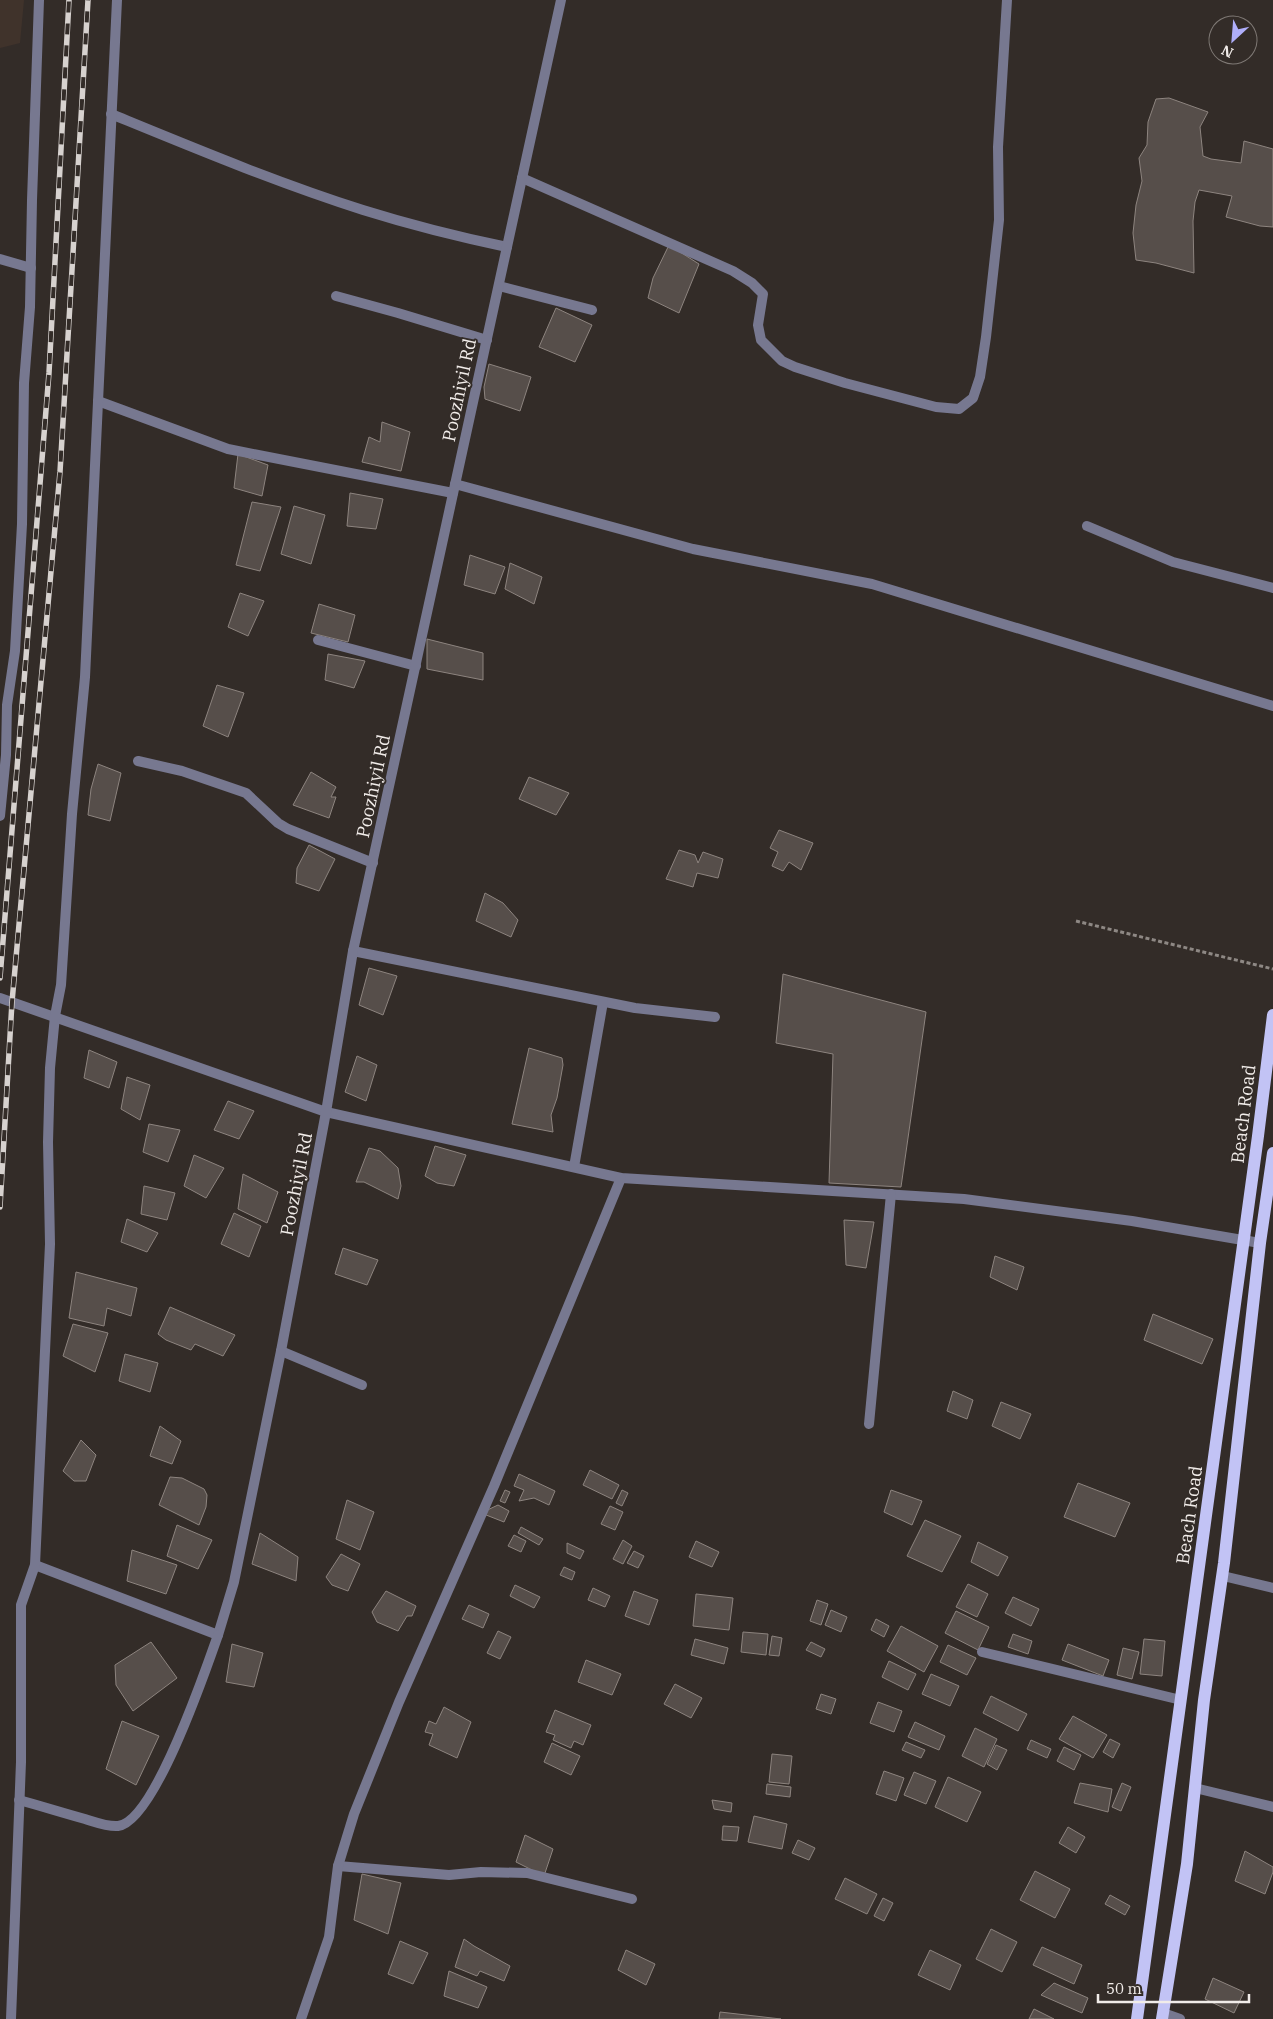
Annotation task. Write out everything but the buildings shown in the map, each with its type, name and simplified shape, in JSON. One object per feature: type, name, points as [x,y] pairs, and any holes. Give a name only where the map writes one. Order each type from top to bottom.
[{"type":"main road","name":"Beach Road","points":[[1137,2019],[1273,1015]]},
{"type":"main road","points":[[1162,2016],[1186,1864],[1204,1700],[1223,1576],[1260,1243],[1273,1153]]},
{"type":"street","points":[[0,816],[6,755],[7,705],[15,651],[22,524],[24,383],[30,307],[39,0]]},
{"type":"street","points":[[12,2019],[19,1800],[21,1606],[35,1565],[50,1244],[48,1142],[50,1068],[55,1016],[61,985],[72,814],[85,677],[116,0]]},
{"type":"street","name":"Poozhiyil Rd","points":[[19,1800],[100,1823],[118,1826],[130,1822],[146,1801],[177,1744],[218,1635],[234,1582],[281,1351],[326,1112],[353,951],[561,0]]},
{"type":"street","points":[[522,178],[733,271],[752,283],[763,294],[758,325],[762,340],[782,361],[795,367],[936,408],[959,409],[973,398],[980,378],[1000,220],[998,147],[1007,0]]},
{"type":"street","points":[[111,114],[300,189],[443,233],[507,248]]},
{"type":"street","points":[[0,259],[31,268]]},
{"type":"street","points":[[498,286],[592,310]]},
{"type":"street","points":[[336,296],[487,340]]},
{"type":"street","points":[[98,401],[228,449],[454,489],[693,550],[872,584],[1273,706]]},
{"type":"street","points":[[1086,526],[1173,562],[1273,588]]},
{"type":"street","points":[[318,640],[416,666]]},
{"type":"street","points":[[138,761],[182,771],[246,793],[278,823],[288,829],[373,863]]},
{"type":"street","points":[[353,951],[635,1008],[715,1018]]},
{"type":"street","points":[[0,998],[326,1112],[621,1178],[964,1198],[1132,1221],[1260,1243]]},
{"type":"street","points":[[574,1168],[603,1002]]},
{"type":"street","points":[[301,2019],[329,1937],[338,1866],[354,1814],[399,1702],[494,1486],[621,1178]]},
{"type":"street","points":[[869,1424],[891,1194]]},
{"type":"street","points":[[281,1351],[362,1385]]},
{"type":"street","points":[[35,1565],[218,1635]]},
{"type":"street","points":[[1223,1576],[1273,1588]]},
{"type":"street","points":[[982,1652],[1181,1700]]},
{"type":"street","points":[[1195,1788],[1273,1807]]},
{"type":"street","points":[[338,1866],[449,1875],[481,1872],[527,1873],[632,1899]]},
{"type":"street","points":[[1162,2016],[1180,2019]]},
{"type":"path","points":[[1076,921],[1273,969]]},
{"type":"shaded area","points":[[0,0],[24,0],[20,43],[0,48]]},
{"type":"railway","points":[[0,978],[49,373],[69,0]]},
{"type":"railway","points":[[0,1207],[12,1002],[60,472],[88,0]]}]
